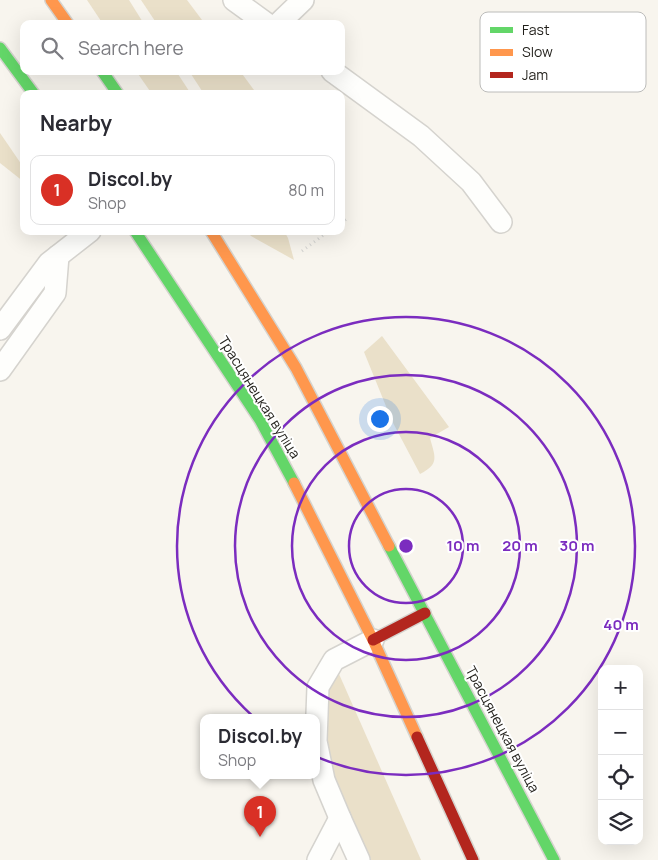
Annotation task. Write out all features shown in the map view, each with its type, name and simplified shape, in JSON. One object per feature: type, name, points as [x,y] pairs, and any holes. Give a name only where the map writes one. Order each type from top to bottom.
[{"type":"main road","points":[[51,0],[65,20]]},
{"type":"main road","points":[[0,48],[31,90]]},
{"type":"main road","points":[[105,75],[115,90]]},
{"type":"main road","name":"Трасцянецкая вуліца","points":[[137,235],[260,420],[284,462],[373,640],[473,860]]},
{"type":"main road","name":"Трасцянецкая вуліца","points":[[213,235],[296,368],[554,860]]},
{"type":"main road","points":[[373,640],[424,612]]},
{"type":"lane","points":[[234,0],[262,20]]},
{"type":"lane","points":[[282,20],[303,0]]},
{"type":"lane","points":[[337,75],[421,136],[471,182],[501,222]]},
{"type":"lane","points":[[0,329],[49,263],[84,235]]},
{"type":"lane","points":[[0,370],[56,293],[58,256]]},
{"type":"lane","points":[[317,714],[318,688],[334,660],[373,640]]},
{"type":"lane","points":[[320,760],[324,780],[359,860]]},
{"type":"lane","points":[[318,860],[340,818]]},
{"type":"path","points":[[302,251],[324,235]]},
{"type":"shaded area","points":[[87,0],[129,0],[142,20],[100,20]]},
{"type":"shaded area","points":[[141,0],[187,0],[202,20],[154,20]]},
{"type":"shaded area","points":[[139,75],[179,75],[188,90],[149,90]]},
{"type":"shaded area","points":[[192,75],[243,75],[254,90],[201,90]]},
{"type":"shaded area","points":[[0,133],[20,162],[20,179],[0,163]]},
{"type":"shaded area","points":[[286,235],[294,260],[251,236]]},
{"type":"shaded area","points":[[382,336],[449,427],[430,438],[434,455],[433,463],[431,467],[420,474],[392,421],[364,352]]},
{"type":"shaded area","points":[[339,674],[421,860],[371,860],[337,787],[326,739],[322,698]]},
{"type":"traffic: fast","points":[[0,48],[31,90]]},
{"type":"traffic: fast","points":[[105,75],[115,90]]},
{"type":"traffic: fast","points":[[138,235],[260,420],[294,483]]},
{"type":"traffic: fast","points":[[389,546],[554,860]]},
{"type":"traffic: slow","points":[[51,0],[65,20]]},
{"type":"traffic: slow","points":[[213,235],[296,368],[389,546]]},
{"type":"traffic: slow","points":[[294,483],[373,640],[417,737]]},
{"type":"traffic: jam","points":[[373,640],[425,613]]},
{"type":"traffic: jam","points":[[417,737],[473,860]]},
{"type":"place","name":"Discol.by","points":[[260,837]]}]
